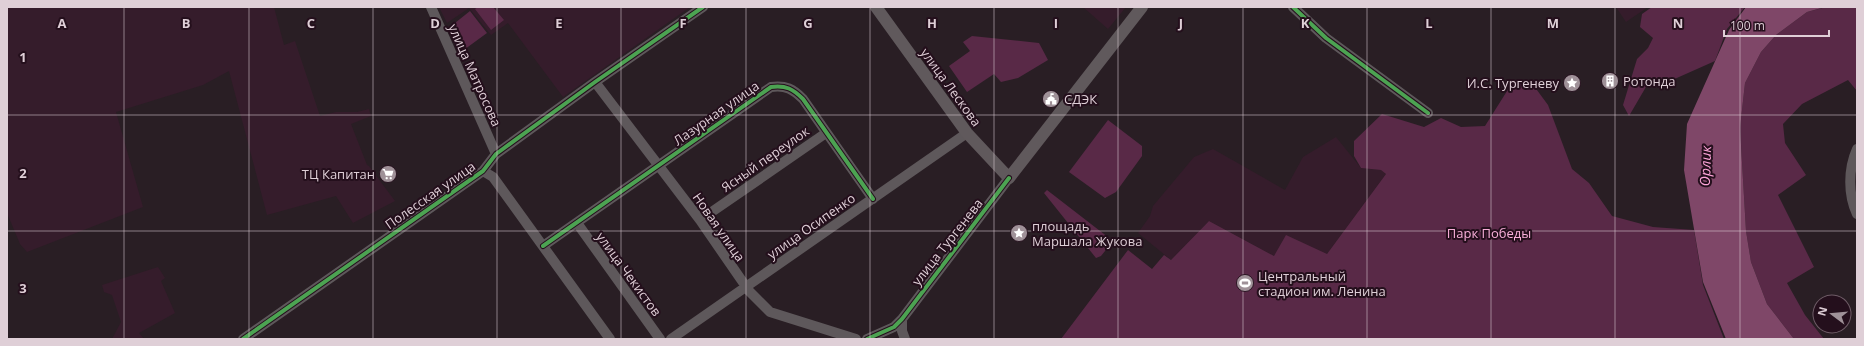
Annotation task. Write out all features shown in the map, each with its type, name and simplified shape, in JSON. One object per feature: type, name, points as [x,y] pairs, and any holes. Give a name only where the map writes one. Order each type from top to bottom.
[{"type":"main road","name":"улица Лескова","points":[[876,7],[967,133],[1009,178]]},
{"type":"main road","name":"улица Тургенева","points":[[1009,178],[1142,7]]},
{"type":"street","name":"улица Матросова","points":[[431,7],[496,154]]},
{"type":"street","name":"Полесская улица","points":[[243,339],[482,171],[496,154],[595,82],[703,7]]},
{"type":"street","points":[[1293,7],[1326,38],[1428,114]]},
{"type":"street","name":"Новая улица","points":[[595,82],[700,220],[746,287],[770,312],[856,339]]},
{"type":"street","name":"Лазурная улица","points":[[543,246],[771,87],[782,85],[797,93],[873,199]]},
{"type":"street","name":"Ясный переулок","points":[[700,220],[826,133]]},
{"type":"street","name":"улица Осипенко","points":[[671,339],[967,133]]},
{"type":"street","points":[[1857,149],[1853,163],[1850,190],[1853,205],[1857,214]]},
{"type":"street","points":[[482,171],[493,177],[610,339]]},
{"type":"street","name":"улица Тургенева","points":[[867,339],[894,327],[902,319],[1009,178]]},
{"type":"street","name":"улица Чекистов","points":[[577,223],[660,339]]},
{"type":"street","points":[[902,319],[904,339]]},
{"type":"shaded area","points":[[7,7],[274,7],[284,45],[295,41],[320,116],[336,112],[357,112],[369,109],[371,116],[351,124],[367,165],[395,201],[353,223],[336,196],[267,215],[229,71],[203,85],[116,112],[143,207],[27,252],[20,244],[7,213]]},
{"type":"shaded area","points":[[439,7],[690,7],[563,97],[508,23],[491,35],[469,8],[447,23]]},
{"type":"shaded area","points":[[1083,7],[1126,7],[1108,29]]},
{"type":"shaded area","points":[[1616,7],[1648,7],[1626,22]]},
{"type":"shaded area","points":[[1336,137],[1361,168],[1381,170],[1386,174],[1327,254],[1274,256],[1209,221],[1171,260],[1138,233],[1150,216],[1153,206],[1194,157],[1213,149],[1285,190],[1303,157]]},
{"type":"shaded area","points":[[158,267],[165,278],[161,281],[175,313],[139,333],[144,339],[112,339],[121,322],[112,295],[104,292],[102,285]]},
{"type":"green space","points":[[478,7],[493,7],[504,20],[491,30],[475,9]]},
{"type":"green space","points":[[1652,7],[1745,7],[1727,29],[1715,61],[1670,81],[1650,80],[1629,116],[1623,105],[1637,59],[1648,48],[1653,38],[1640,27],[1642,14]]},
{"type":"green space","points":[[1826,7],[1857,7],[1857,91],[1848,80],[1802,104],[1783,124],[1785,143],[1806,175],[1778,195],[1814,267],[1787,283],[1805,315],[1812,324],[1812,334],[1820,334],[1824,339],[1794,339],[1767,304],[1751,262],[1746,231],[1740,128],[1745,83],[1761,52],[1776,35],[1807,12]]},
{"type":"green space","points":[[470,11],[487,33],[461,52],[450,27]]},
{"type":"green space","points":[[972,36],[1039,43],[1048,60],[1018,78],[1001,82],[994,74],[967,92],[949,66],[970,51],[963,42]]},
{"type":"green space","name":"Парк Победы","points":[[1514,80],[1534,86],[1548,105],[1572,169],[1589,183],[1612,216],[1653,227],[1694,230],[1703,285],[1724,339],[1061,339],[1128,250],[1152,269],[1164,255],[1171,260],[1209,221],[1274,256],[1286,235],[1327,254],[1386,174],[1381,170],[1361,168],[1354,156],[1354,141],[1382,114],[1424,127],[1441,118],[1461,127],[1485,126]]},
{"type":"green space","points":[[1108,120],[1142,146],[1142,156],[1116,192],[1105,198],[1069,172]]},
{"type":"green space","points":[[1047,190],[1113,241],[1101,256],[1096,258],[1044,193]]},
{"type":"water","name":"Орлик","points":[[1746,7],[1825,7],[1807,12],[1776,35],[1761,52],[1745,83],[1740,128],[1746,231],[1751,262],[1767,304],[1794,339],[1726,339],[1703,282],[1684,170],[1687,124],[1729,30]]},
{"type":"cycle path","points":[[243,339],[483,171],[496,154],[595,82],[703,7]]},
{"type":"cycle path","points":[[1293,7],[1326,38],[1428,113]]},
{"type":"cycle path","points":[[543,246],[771,87],[789,88],[803,99],[873,199]]},
{"type":"cycle path","points":[[867,339],[894,327],[902,319],[1009,178]]},
{"type":"place","name":"Ротонда","points":[[1610,81]]},
{"type":"place","name":"И.С. Тургеневу","points":[[1572,83]]},
{"type":"place","name":"СДЭК","points":[[1051,99]]},
{"type":"place","name":"ТЦ Капитан","points":[[388,174]]},
{"type":"place","name":"площадь Маршала Жукова","points":[[1019,233]]},
{"type":"place","name":"Центральный стадион им. Ленина","points":[[1245,283]]}]
